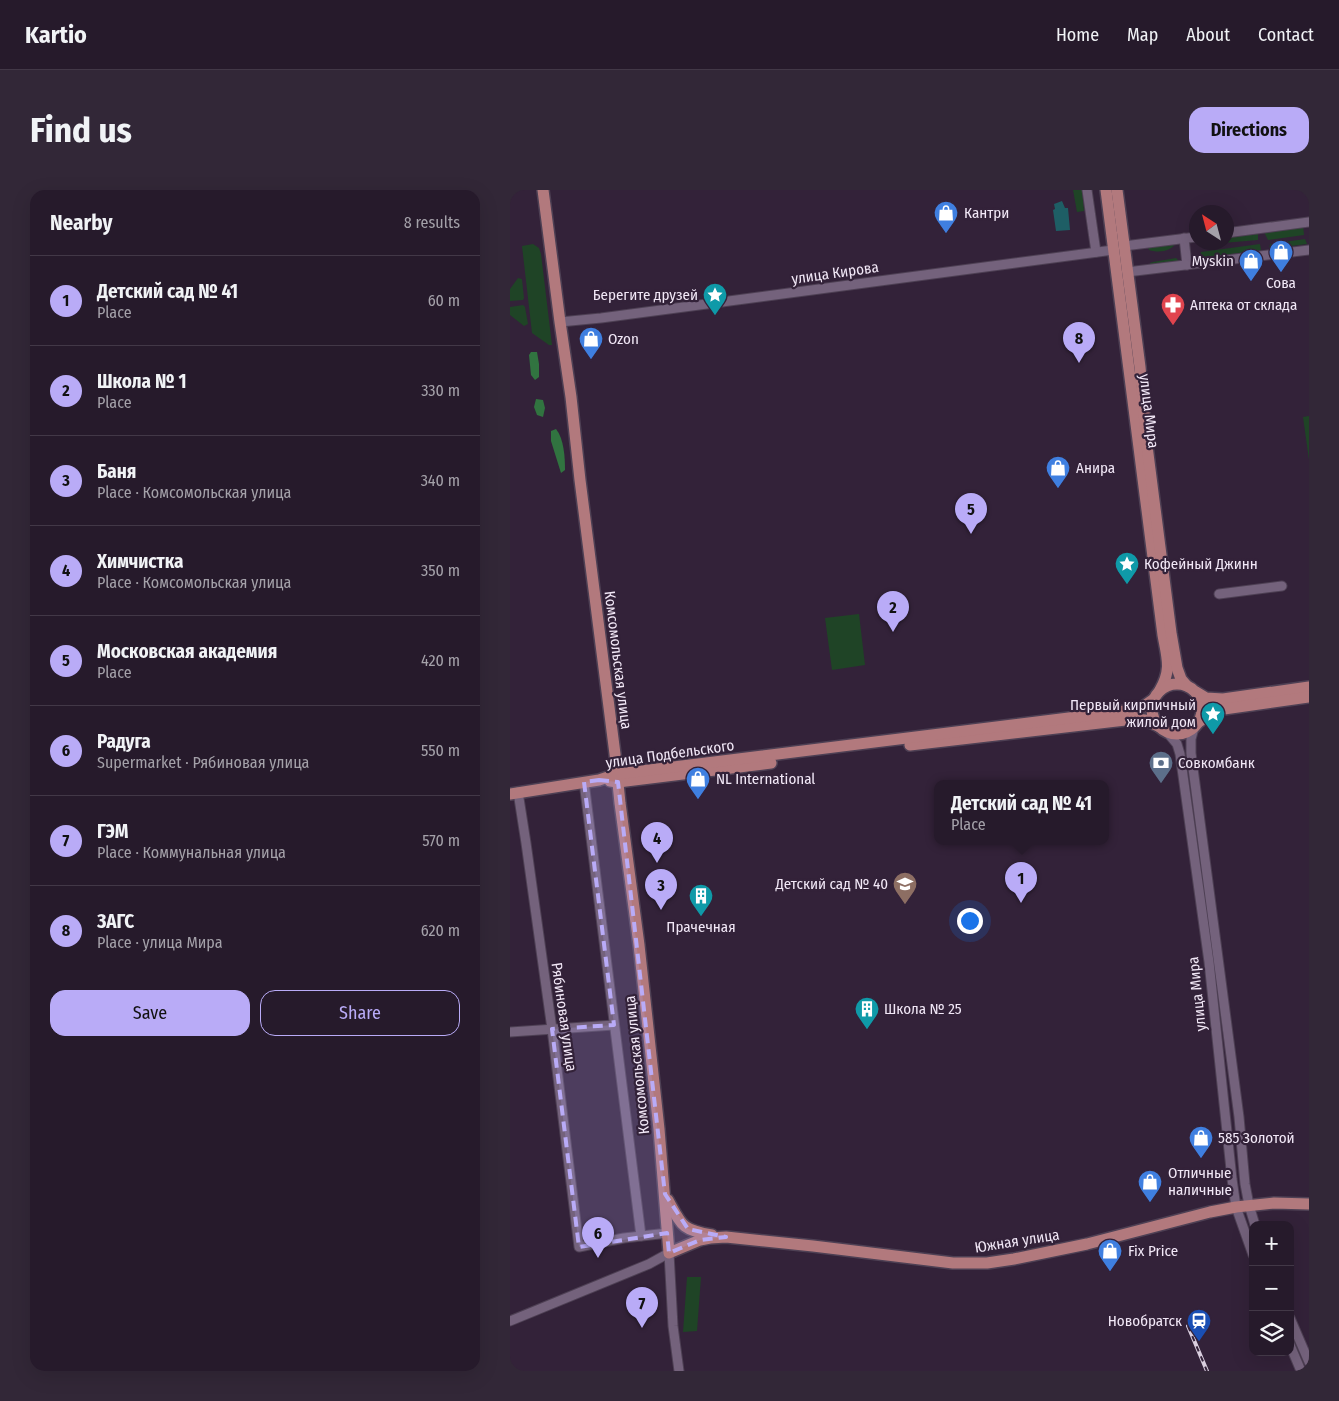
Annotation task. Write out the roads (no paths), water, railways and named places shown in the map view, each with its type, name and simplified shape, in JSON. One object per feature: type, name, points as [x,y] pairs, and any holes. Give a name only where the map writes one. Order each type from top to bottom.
[{"type":"main road","name":"Комсомольская улица","points":[[543,190],[571,397],[648,1028],[659,1129],[669,1253]]},
{"type":"main road","name":"улица Мира","points":[[1112,195],[1167,634]]},
{"type":"main road","name":"улица Мира","points":[[1119,248],[1127,272],[1134,368]]},
{"type":"main road","points":[[1167,634],[1176,668],[1181,679],[1201,700],[1202,711],[1197,724]]},
{"type":"main road","points":[[1167,634],[1168,669],[1165,681],[1157,695],[1152,710],[1153,716],[1163,729],[1178,734],[1190,731],[1214,712],[1224,709],[1309,697]]},
{"type":"main road","points":[[1157,695],[1165,687],[1176,684],[1191,688],[1206,698],[1223,699],[1309,687]]},
{"type":"main road","name":"улица Подбельского","points":[[719,766],[1133,710],[1144,706],[1157,695]]},
{"type":"main road","name":"улица Подбельского","points":[[514,793],[599,780],[1134,719],[1145,720],[1163,729]]},
{"type":"main road","points":[[665,1194],[678,1219],[688,1229],[726,1237]]},
{"type":"main road","name":"Южная улица","points":[[669,1253],[700,1240],[726,1237],[953,1263],[979,1264],[1087,1244],[1236,1207],[1274,1203],[1309,1204]]},
{"type":"street","points":[[1087,190],[1096,252]]},
{"type":"street","points":[[1234,232],[1309,222]]},
{"type":"street","points":[[1184,238],[1187,265]]},
{"type":"street","name":"улица Кирова","points":[[560,322],[610,317],[1096,252],[1189,238]]},
{"type":"street","points":[[1127,272],[1309,250]]},
{"type":"street","points":[[1219,594],[1282,586]]},
{"type":"street","name":"улица Мира","points":[[1197,724],[1190,739],[1191,752],[1239,1117],[1246,1184],[1254,1221]]},
{"type":"street","name":"улица Мира","points":[[1163,729],[1177,744],[1180,754],[1208,953],[1232,1179],[1236,1207],[1249,1244]]},
{"type":"street","points":[[584,782],[641,1236],[668,1233]]},
{"type":"street","name":"Рябиновая улица","points":[[514,793],[526,843],[552,1029],[579,1247],[641,1236]]},
{"type":"street","points":[[510,1032],[614,1025]]},
{"type":"street","points":[[510,1321],[641,1267],[669,1253],[679,1371]]},
{"type":"street","points":[[1294,1327],[1309,1362]]},
{"type":"street","points":[[1294,1354],[1301,1371]]},
{"type":"railway","points":[[1188,1326],[1207,1371]]},
{"type":"place","name":"Кантри","points":[[946,234]]},
{"type":"place","name":"Сова","points":[[1281,273]]},
{"type":"place","name":"Myskin","points":[[1251,282]]},
{"type":"place","name":"Берегите друзей","points":[[715,316]]},
{"type":"place","name":"Аптека от склада","points":[[1173,326]]},
{"type":"place","name":"Ozon","points":[[591,360]]},
{"type":"place","name":"ЗАГС","points":[[1079,363]]},
{"type":"place","name":"Анира","points":[[1058,489]]},
{"type":"place","name":"Московская академия","points":[[971,534]]},
{"type":"place","name":"Кофейный Джинн","points":[[1127,585]]},
{"type":"place","name":"Школа № 1","points":[[893,632]]},
{"type":"place","name":"Первый кирпичный жилой дом","points":[[1213,735]]},
{"type":"place","name":"Совкомбанк","points":[[1161,784]]},
{"type":"place","name":"NL International","points":[[698,800]]},
{"type":"place","name":"Химчистка","points":[[657,863]]},
{"type":"place","name":"Детский сад № 41","points":[[1021,903]]},
{"type":"place","name":"Детский сад № 40","points":[[905,905]]},
{"type":"place","name":"Баня","points":[[661,910]]},
{"type":"place","name":"Прачечная","points":[[701,917]]},
{"type":"place","name":"Школа № 25","points":[[867,1030]]},
{"type":"place","name":"585 Золотой","points":[[1201,1159]]},
{"type":"place","name":"Отличные наличные","points":[[1150,1203]]},
{"type":"place","name":"Радуга","points":[[598,1258]]},
{"type":"place","name":"Fix Price","points":[[1110,1272]]},
{"type":"place","name":"ГЭМ","points":[[642,1328]]},
{"type":"place","name":"Новобратск","points":[[1199,1342]]}]
